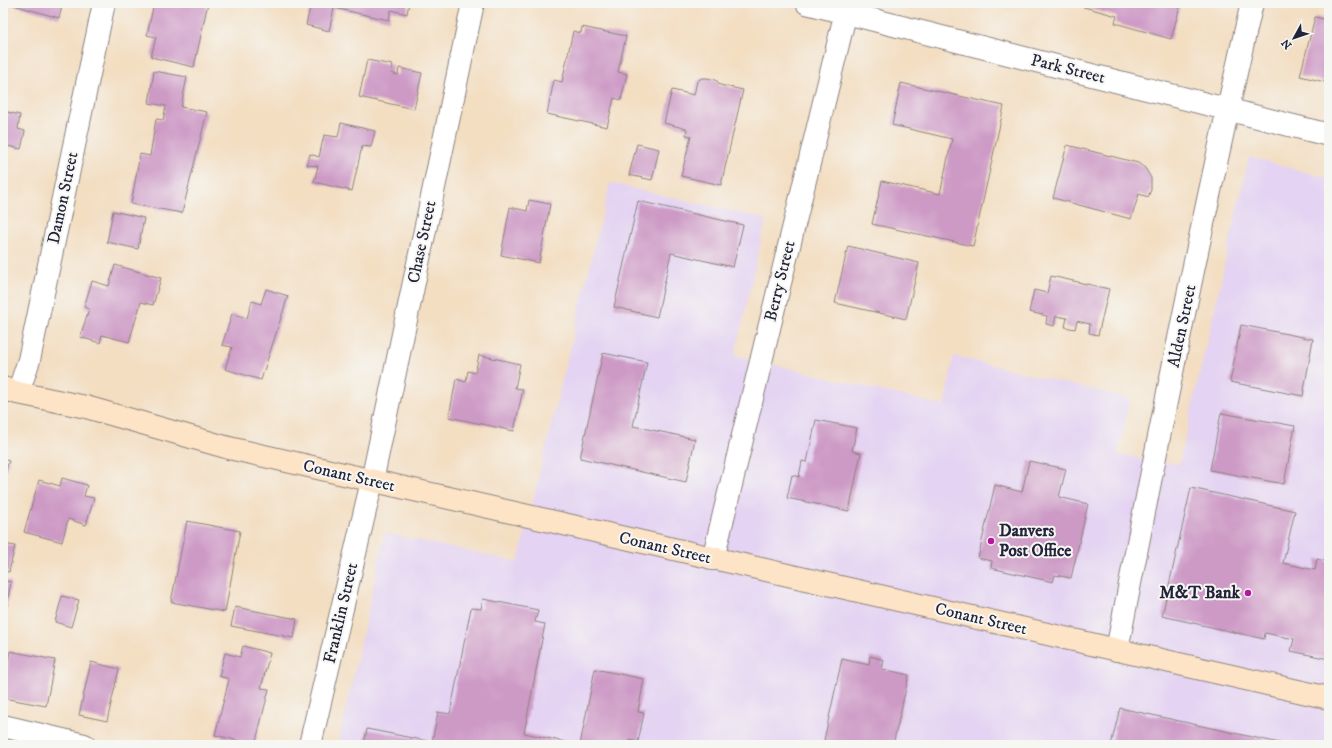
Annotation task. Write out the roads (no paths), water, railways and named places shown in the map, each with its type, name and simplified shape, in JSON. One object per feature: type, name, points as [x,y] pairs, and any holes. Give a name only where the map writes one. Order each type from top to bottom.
[{"type":"main road","name":"Conant Street","points":[[11,390],[86,407],[229,448],[1329,698]]},
{"type":"street","name":"Damon Street","points":[[11,390],[29,360],[104,3]]},
{"type":"street","name":"Chase Street","points":[[372,481],[473,3]]},
{"type":"street","name":"Park Street","points":[[808,3],[847,8],[1329,136]]},
{"type":"street","name":"Alden Street","points":[[1117,650],[1144,507],[1227,110],[1252,3]]},
{"type":"street","name":"Berry Street","points":[[713,559],[847,8]]},
{"type":"street","name":"Franklin Street","points":[[310,745],[372,481]]},
{"type":"street","points":[[3,726],[84,745]]},
{"type":"place","name":"Danvers Post Office","points":[[991,541]]},
{"type":"place","name":"M&T Bank","points":[[1248,593]]}]
